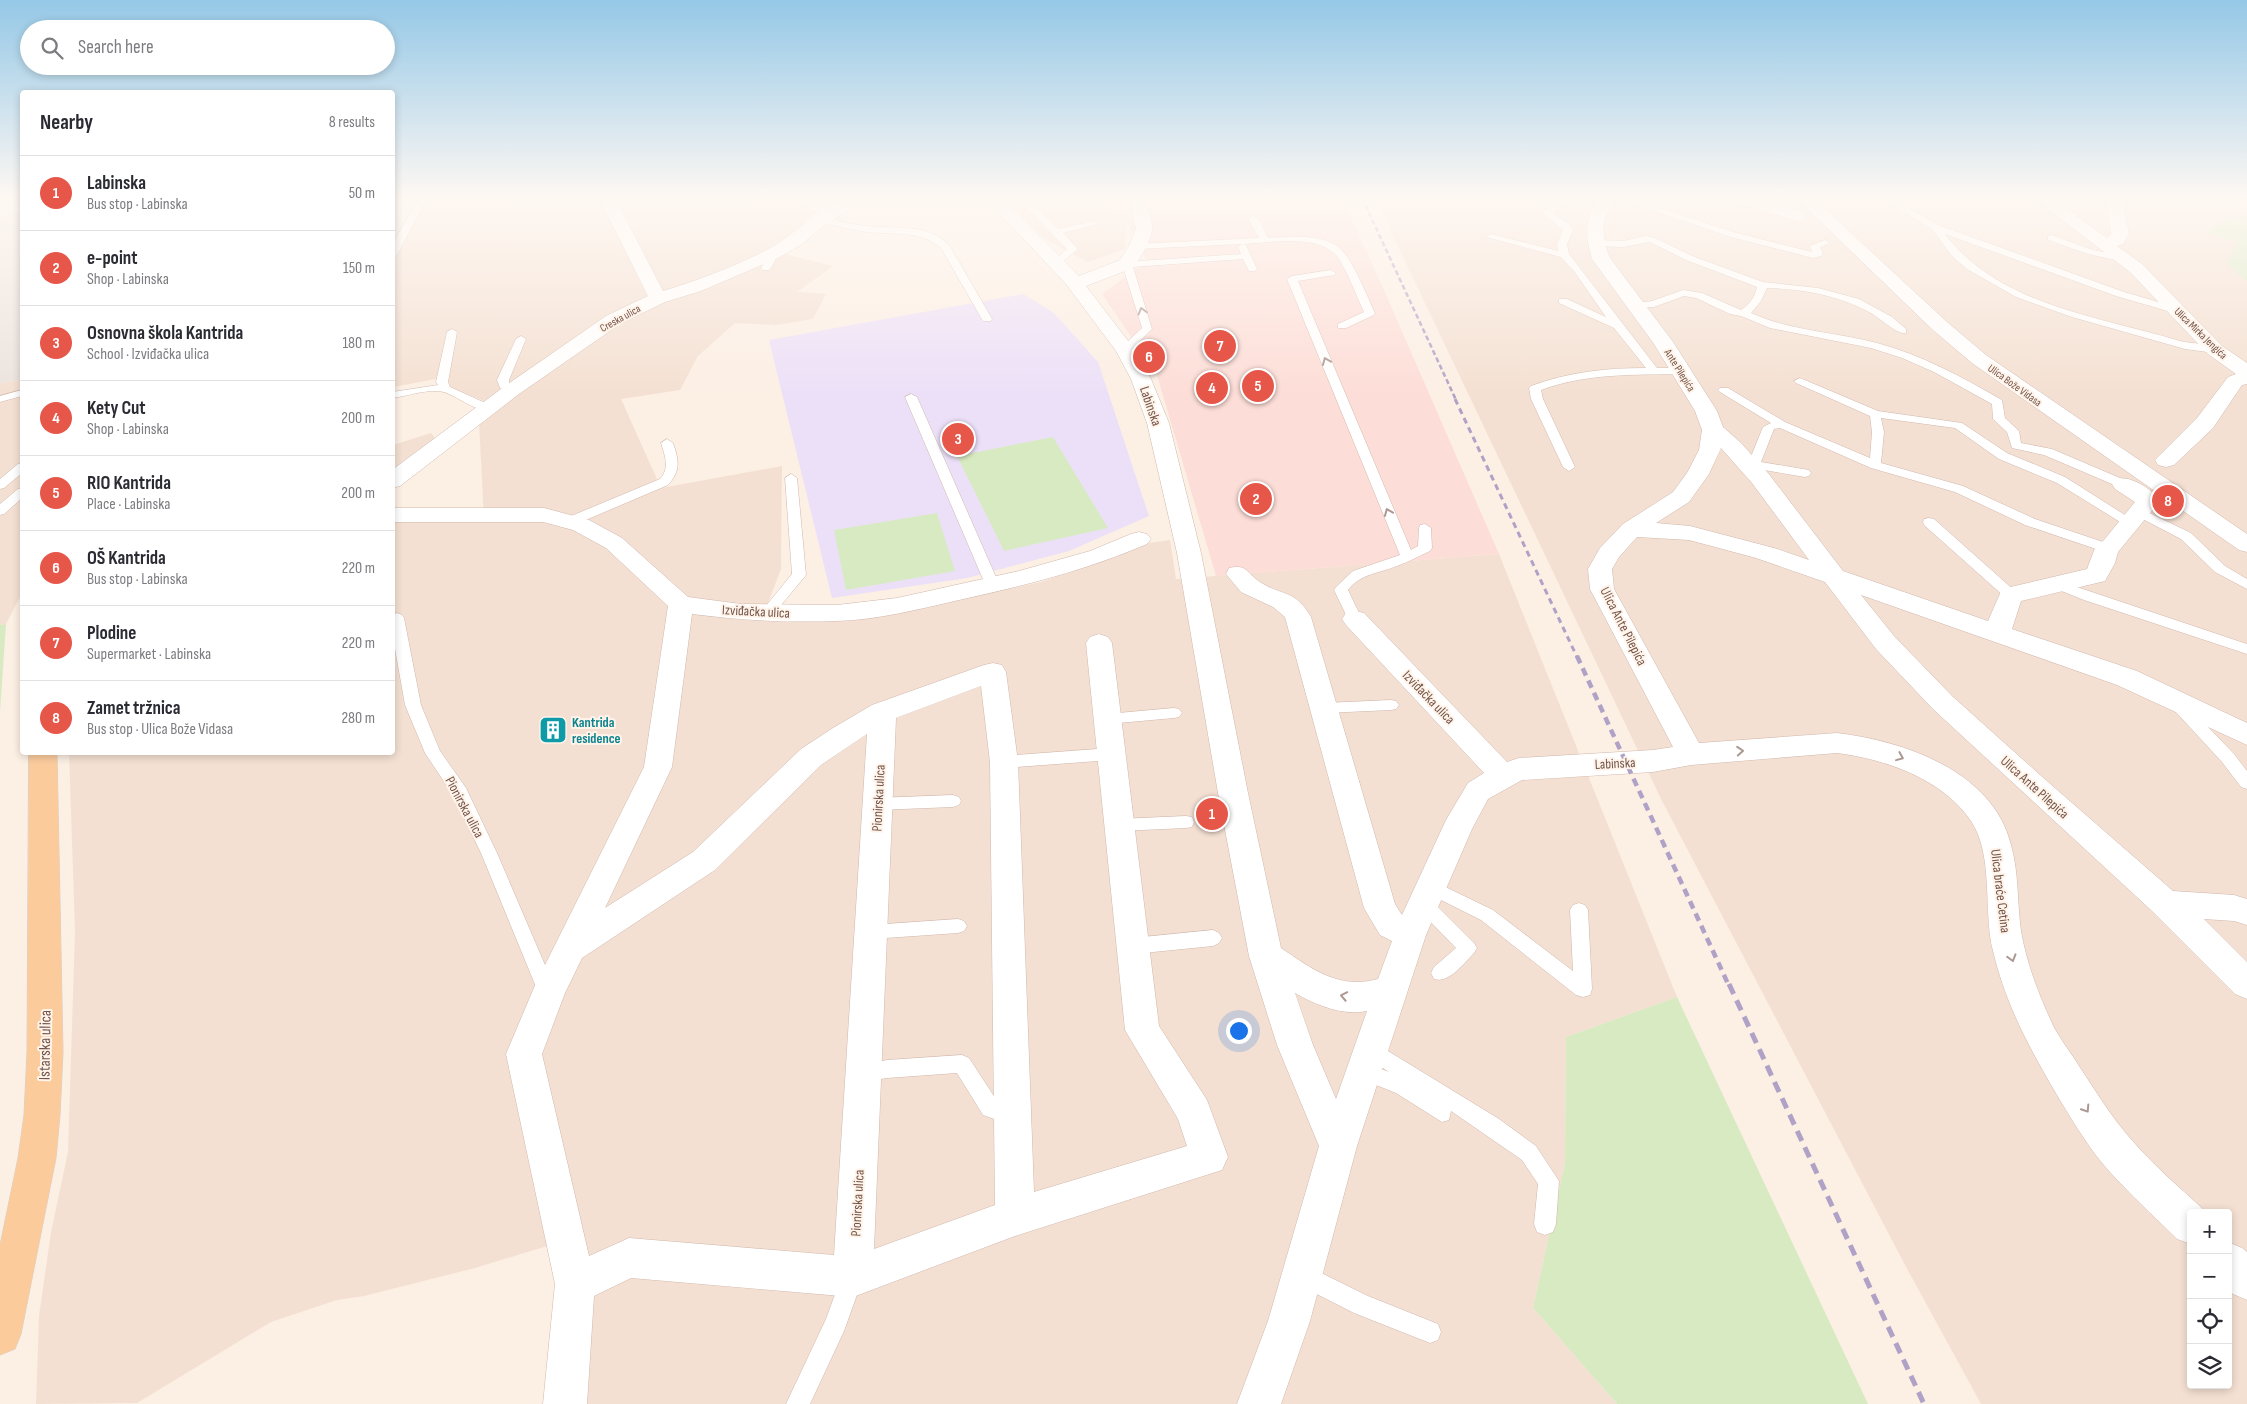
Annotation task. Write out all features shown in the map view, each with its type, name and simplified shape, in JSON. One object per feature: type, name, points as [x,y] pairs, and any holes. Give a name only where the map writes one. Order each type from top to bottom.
[{"type":"main road","name":"Istarska ulica","points":[[0,1334],[23,1230],[42,1115],[45,1052],[43,755]]},
{"type":"street","points":[[640,264],[658,298]]},
{"type":"street","name":"Creska ulica","points":[[395,479],[512,390],[613,320],[658,298],[760,264]]},
{"type":"street","name":"Labinska","points":[[1056,264],[1075,284],[1125,350],[1141,378],[1158,423],[1189,553],[1232,793],[1266,956],[1295,1045],[1338,1146]]},
{"type":"street","points":[[1075,284],[1127,264]]},
{"type":"street","name":"Ante Pilepića","points":[[1604,264],[1682,371],[1706,411],[1712,430],[1710,450],[1698,474],[1681,497],[1631,530]]},
{"type":"street","name":"Ulica Bože Vidasa","points":[[1867,264],[1979,359],[2247,546]]},
{"type":"street","name":"Ulica Mirka Jengića","points":[[2130,264],[2151,281],[2215,350],[2247,372]]},
{"type":"street","points":[[2166,460],[2205,423],[2235,381],[2247,377]]},
{"type":"street","name":"Ulica Ante Pilepića","points":[[1712,430],[1733,445],[1754,467],[1860,612],[1901,660],[1960,720],[2164,904],[2247,984]]},
{"type":"street","points":[[1998,632],[2003,613],[2011,595],[2028,589],[2060,585],[2096,575],[2103,563],[2107,548],[2112,545],[2148,501],[2123,484]]},
{"type":"street","points":[[395,515],[544,515],[581,525],[614,543],[681,604],[658,767],[548,993],[524,1054],[575,1284],[565,1404]]},
{"type":"street","points":[[1631,530],[1690,533],[1727,541],[1998,632],[2128,678],[2247,735]]},
{"type":"street","name":"Ulica Ante Pilepića","points":[[1631,530],[1609,553],[1600,569],[1602,589],[1691,754]]},
{"type":"street","name":"Izviđačka ulica","points":[[681,604],[741,612],[837,613],[897,606],[1022,578],[1098,556],[1139,539]]},
{"type":"street","points":[[1238,574],[1250,586],[1283,600],[1299,616],[1300,627],[1325,708],[1380,908],[1391,925],[1410,935]]},
{"type":"street","name":"Izviđačka ulica","points":[[1355,619],[1486,756],[1502,776]]},
{"type":"street","points":[[575,1284],[629,1258],[853,1277],[1015,1217],[1209,1157],[1194,1112],[1142,1030],[1099,643]]},
{"type":"street","points":[[570,948],[704,860],[812,757],[843,735],[882,712],[993,672],[1004,762],[1015,1217]]},
{"type":"street","name":"Pionirska ulica","points":[[853,1277],[882,712]]},
{"type":"street","name":"Ulica braće Cetina","points":[[1691,754],[1837,743],[1854,744],[1892,754],[1919,765],[1958,790],[1972,802],[1979,809],[1992,830],[2001,876],[2005,934],[2036,1028],[2107,1139],[2187,1221]]},
{"type":"street","name":"Labinska","points":[[1338,1146],[1410,935],[1457,828],[1478,791],[1502,776],[1519,769],[1654,761],[1691,754]]},
{"type":"street","points":[[2164,904],[2234,908],[2247,912]]},
{"type":"street","points":[[1266,956],[1308,984],[1343,997],[1371,996],[1391,989]]},
{"type":"street","points":[[1259,1404],[1289,1321],[1338,1146]]},
{"type":"street","points":[[2232,1266],[2247,1280]]},
{"type":"lane","points":[[955,264],[987,319]]},
{"type":"lane","points":[[1125,350],[1147,329],[1127,264],[1134,264]]},
{"type":"lane","points":[[1250,264],[1252,269]]},
{"type":"lane","points":[[1318,283],[1331,273],[1339,264]]},
{"type":"lane","points":[[1342,326],[1370,313],[1345,264]]},
{"type":"lane","points":[[1573,264],[1617,325],[1655,372]]},
{"type":"lane","points":[[1704,264],[1762,285],[1798,287],[1831,294],[1880,314],[1902,331]]},
{"type":"lane","points":[[1967,264],[2030,298],[2189,347],[2215,350]]},
{"type":"lane","points":[[2035,264],[2111,291],[2178,311]]},
{"type":"lane","points":[[1331,273],[1292,279],[1407,557]]},
{"type":"lane","points":[[1743,313],[1756,300],[1762,290],[1762,285]]},
{"type":"lane","points":[[1636,306],[1654,304],[1683,293],[1698,294],[1734,312],[1743,313],[1778,326],[1886,349],[1953,377],[1998,402],[1999,419],[2013,431],[2016,444]]},
{"type":"lane","points":[[1563,301],[1617,325]]},
{"type":"lane","points":[[446,389],[442,382],[452,332]]},
{"type":"lane","points":[[512,390],[504,386],[503,380],[521,340]]},
{"type":"lane","points":[[1569,467],[1537,399],[1535,388],[1551,381],[1589,373],[1682,371]]},
{"type":"lane","points":[[1800,381],[1875,414],[1958,425],[1968,430],[1991,449],[2017,462],[2061,480],[2135,517],[2186,536],[2220,568],[2247,585]]},
{"type":"lane","points":[[395,394],[434,388],[446,389],[488,408]]},
{"type":"lane","points":[[1724,390],[1781,424],[1875,464],[1959,489],[2030,522],[2107,548]]},
{"type":"lane","points":[[0,399],[20,394]]},
{"type":"lane","points":[[911,397],[992,584]]},
{"type":"lane","points":[[1875,414],[1878,432],[1875,464]]},
{"type":"lane","points":[[1781,424],[1769,427],[1754,467],[1805,474]]},
{"type":"lane","points":[[569,522],[664,482],[671,476],[674,465],[667,443]]},
{"type":"lane","points":[[1991,449],[2016,444],[2048,452],[2123,484]]},
{"type":"lane","points":[[0,485],[20,468]]},
{"type":"lane","points":[[768,612],[800,575],[791,478]]},
{"type":"lane","points":[[2,505],[20,493]]},
{"type":"lane","points":[[1929,522],[1966,557],[2011,595]]},
{"type":"lane","points":[[1355,619],[1341,590],[1348,579],[1358,572],[1391,564],[1425,548],[1424,528]]},
{"type":"lane","points":[[2060,585],[2089,597],[2247,649]]},
{"type":"lane","name":"Pionirska ulica","points":[[397,618],[413,704],[433,753],[460,792],[489,853],[548,993]]},
{"type":"lane","points":[[2174,700],[2228,758],[2247,783]]},
{"type":"lane","points":[[1325,708],[1391,704]]},
{"type":"lane","points":[[1107,719],[1174,713]]},
{"type":"lane","points":[[1004,762],[1111,754]]},
{"type":"lane","points":[[877,804],[953,801]]},
{"type":"lane","points":[[1119,825],[1186,822]]},
{"type":"lane","points":[[1428,896],[1487,915],[1583,989],[1578,910]]},
{"type":"lane","points":[[1428,896],[1468,948],[1440,973]]},
{"type":"lane","points":[[871,932],[958,926]]},
{"type":"lane","points":[[1133,946],[1213,938]]},
{"type":"lane","points":[[1367,1060],[1442,1113]]},
{"type":"lane","points":[[1367,1060],[1492,1126],[1529,1153],[1549,1181],[1545,1224]]},
{"type":"lane","points":[[863,1073],[887,1069],[962,1064],[990,1108],[1013,1116]]},
{"type":"lane","points":[[1302,1274],[1362,1305],[1430,1332]]},
{"type":"lane","points":[[798,1404],[836,1323],[853,1277]]},
{"type":"shaded area","points":[[0,264],[20,264],[20,380],[0,383]]},
{"type":"shaded area","points":[[395,264],[823,264],[833,266],[797,292],[826,294],[813,319],[776,325],[735,323],[698,356],[680,390],[621,399],[661,488],[782,466],[781,569],[762,619],[962,599],[1041,582],[1142,544],[1170,540],[1176,579],[1499,554],[1677,997],[1566,1037],[1565,1163],[1533,1308],[1617,1404],[581,1404],[580,1236],[475,1268],[364,1296],[337,1300],[271,1322],[137,1403],[36,1404],[39,1316],[51,1232],[68,1152],[75,931],[69,755],[395,755],[395,520],[484,519],[479,422],[498,407],[450,387],[447,377],[395,387]]},
{"type":"shaded area","points":[[1144,264],[1372,264],[1499,554],[1216,576],[1157,375],[1102,294]]},
{"type":"shaded area","points":[[1406,264],[2247,264],[2247,1404],[1981,1404],[1905,1265],[1661,799]]},
{"type":"shaded area","points":[[1023,294],[1054,313],[1098,362],[1149,516],[1069,551],[967,578],[832,598],[769,340]]},
{"type":"shaded area","points":[[20,380],[20,597],[6,624],[0,625],[0,383]]},
{"type":"shaded area","points":[[431,433],[438,442],[395,474],[395,444]]},
{"type":"green space","points":[[2227,264],[2247,264],[2247,280],[2244,279]]},
{"type":"green space","points":[[1053,437],[1108,528],[1004,551],[957,456]]},
{"type":"green space","points":[[937,513],[955,571],[846,590],[834,530]]},
{"type":"green space","points":[[6,624],[0,712],[0,625]]},
{"type":"green space","points":[[1677,997],[1868,1404],[1617,1404],[1533,1308],[1565,1163],[1566,1037]]},
{"type":"railway","points":[[1392,264],[1456,400]]},
{"type":"railway","points":[[1455,399],[1577,657]]},
{"type":"railway","points":[[1577,656],[1729,986]]},
{"type":"railway","points":[[1729,984],[1924,1404]]},
{"type":"place","name":"Plodine","points":[[1220,346]]},
{"type":"place","name":"OŠ Kantrida","points":[[1149,357]]},
{"type":"place","name":"RIO Kantrida","points":[[1258,386]]},
{"type":"place","name":"Kety Cut","points":[[1212,388]]},
{"type":"place","name":"Osnovna škola Kantrida","points":[[958,439]]},
{"type":"place","name":"e-point","points":[[1256,499]]},
{"type":"place","name":"Zamet tržnica","points":[[2168,501]]},
{"type":"place","name":"Kantrida residence","points":[[553,730]]},
{"type":"place","name":"Labinska","points":[[1212,814]]}]
